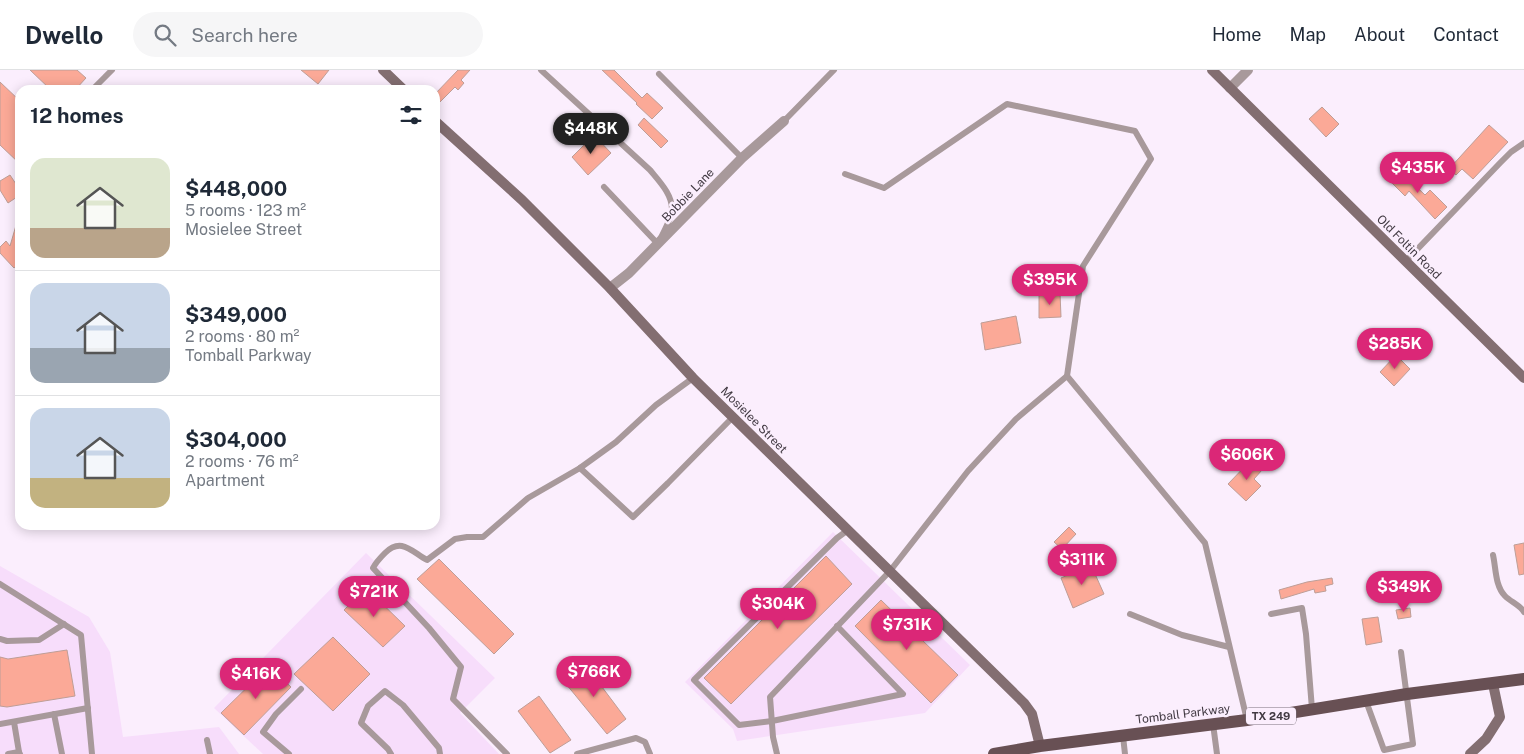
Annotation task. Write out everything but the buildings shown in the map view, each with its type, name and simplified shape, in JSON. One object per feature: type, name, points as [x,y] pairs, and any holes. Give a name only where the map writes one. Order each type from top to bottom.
[{"type":"main road","name":"Tomball Parkway","points":[[999,754],[1040,750],[1407,694],[1524,679]]},
{"type":"main road","points":[[1497,683],[1524,686]]},
{"type":"street","points":[[383,70],[399,85]]},
{"type":"street","name":"Old Foltin Road","points":[[1212,70],[1524,378]]},
{"type":"street","points":[[1230,88],[1248,70]]},
{"type":"street","name":"Bobbie Lane","points":[[610,288],[629,273],[742,158],[784,121]]},
{"type":"street","name":"Mosielee Street","points":[[440,129],[522,200],[610,288],[693,378],[1024,703],[1032,714],[1040,750]]},
{"type":"street","points":[[1470,754],[1486,738],[1500,717],[1497,683]]},
{"type":"lane","points":[[97,85],[112,70]]},
{"type":"lane","points":[[541,70],[650,170],[662,184],[670,198],[672,212],[658,244],[604,187]]},
{"type":"lane","points":[[784,121],[834,70]]},
{"type":"lane","points":[[659,74],[742,158]]},
{"type":"lane","points":[[777,754],[770,696],[890,571],[968,471],[1016,419],[1068,376],[1083,266],[1151,159],[1135,131],[1007,104],[884,188],[845,174]]},
{"type":"lane","points":[[1406,261],[1505,157],[1524,143]]},
{"type":"lane","points":[[1068,376],[1204,543],[1246,720]]},
{"type":"lane","points":[[507,754],[453,699],[461,667],[429,628],[373,568],[375,563],[392,547],[399,545],[427,560],[455,538],[483,537],[528,498],[580,468],[616,442],[656,406],[693,378]]},
{"type":"lane","points":[[580,468],[633,517],[733,417]]},
{"type":"lane","points":[[837,626],[903,694],[772,721],[739,724],[694,680],[837,538],[848,530]]},
{"type":"lane","points":[[1493,554],[1499,589],[1507,598],[1522,608],[1524,612]]},
{"type":"lane","points":[[0,584],[81,635],[92,754]]},
{"type":"lane","points":[[1271,614],[1302,608],[1312,709]]},
{"type":"lane","points":[[1130,614],[1182,634],[1229,647]]},
{"type":"lane","points":[[0,638],[7,641],[39,640],[64,624]]},
{"type":"lane","points":[[1366,701],[1387,752],[1413,744],[1401,652]]},
{"type":"lane","points":[[289,754],[262,732],[276,714],[301,689]]},
{"type":"lane","points":[[391,754],[361,723],[368,706],[385,691],[403,705],[440,751],[433,754]]},
{"type":"lane","points":[[0,724],[88,708]]},
{"type":"lane","points":[[54,714],[62,754]]},
{"type":"lane","points":[[8,754],[20,753],[14,722]]},
{"type":"lane","points":[[1213,724],[1217,754]]},
{"type":"lane","points":[[1123,736],[1125,754]]},
{"type":"lane","points":[[577,754],[636,738],[646,742],[650,754]]},
{"type":"lane","points":[[207,740],[210,754]]},
{"type":"shaded area","points":[[833,532],[970,665],[925,713],[737,741],[733,729],[685,682]]},
{"type":"shaded area","points":[[366,553],[495,678],[460,713],[499,754],[263,754],[214,708]]},
{"type":"shaded area","points":[[0,566],[89,617],[110,652],[123,737],[219,727],[239,754],[0,754]]}]
